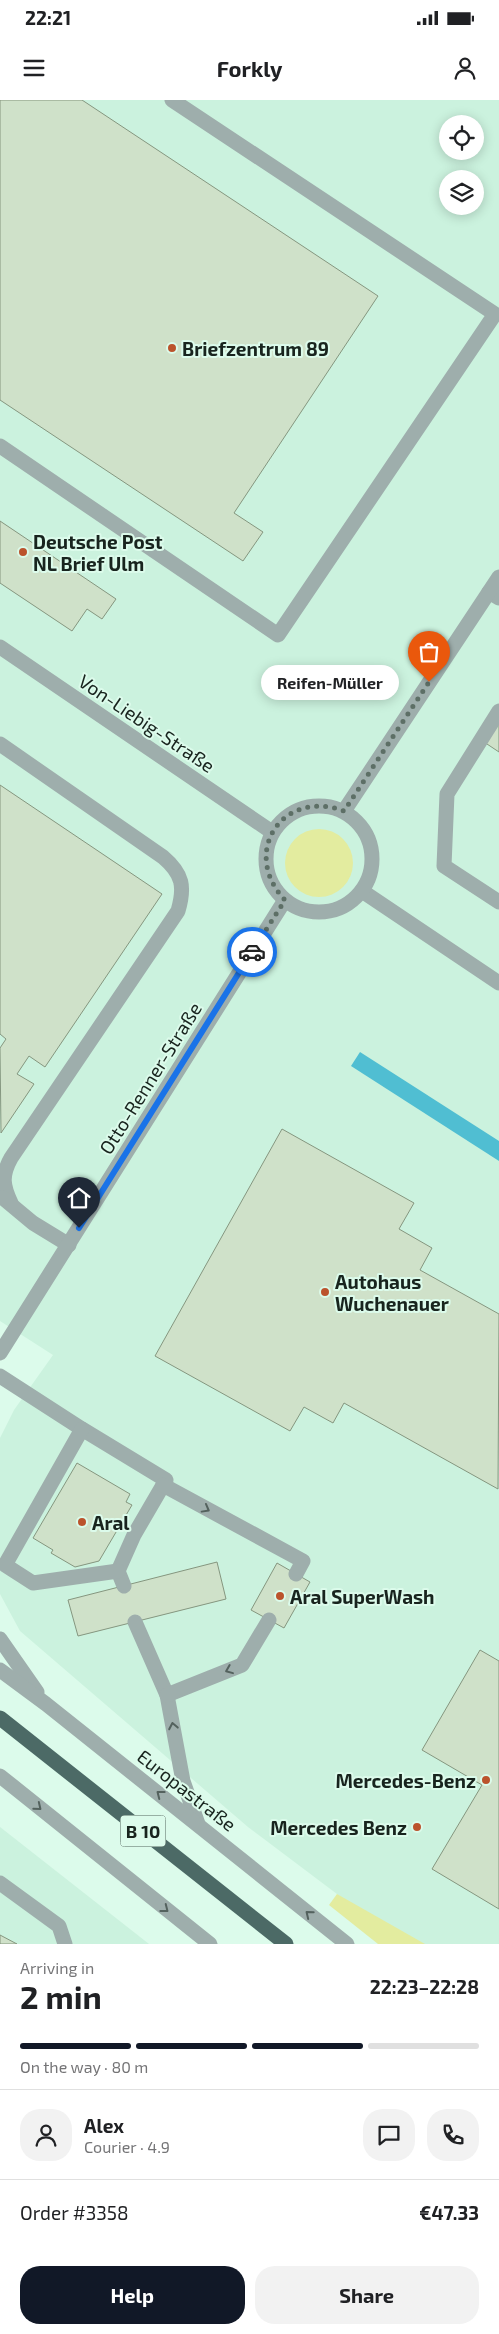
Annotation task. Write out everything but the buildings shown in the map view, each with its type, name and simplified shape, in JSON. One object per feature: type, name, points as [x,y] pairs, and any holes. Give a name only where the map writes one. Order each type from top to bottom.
[{"type":"highway","name":"B 10","points":[[0,1718],[286,1944]]},
{"type":"street","points":[[0,446],[278,635],[497,311],[172,100]]},
{"type":"street","points":[[344,811],[494,595],[499,577]]},
{"type":"street","name":"Von-Liebig-Straße","points":[[0,647],[272,832]]},
{"type":"street","points":[[499,711],[447,794],[444,866],[499,902]]},
{"type":"street","points":[[0,744],[163,857],[175,867],[181,880],[182,896],[178,911],[4,1172],[3,1186],[6,1200],[33,1222],[68,1244]]},
{"type":"street","points":[[317,805],[331,806],[344,811],[355,818],[364,828],[373,853],[372,866],[362,891],[343,906],[319,912],[296,907],[285,900],[270,880],[266,868],[265,856],[272,832],[291,812],[304,807],[317,805]]},
{"type":"street","points":[[362,891],[499,983]]},
{"type":"street","name":"Otto-Renner-Straße","points":[[0,1353],[285,900]]},
{"type":"street","points":[[0,1376],[82,1430],[166,1480],[134,1535],[118,1571],[124,1586]]},
{"type":"street","points":[[82,1430],[5,1565],[32,1583],[118,1571]]},
{"type":"street","points":[[163,1485],[303,1561],[296,1574]]},
{"type":"street","points":[[167,1695],[242,1664],[269,1620]]},
{"type":"street","points":[[135,1622],[167,1695],[183,1781],[198,1824]]},
{"type":"street","points":[[0,1639],[46,1704]]},
{"type":"street","name":"Europastraße","points":[[0,1670],[46,1704],[348,1944]]},
{"type":"street","name":"B 10","points":[[0,1776],[210,1944]]},
{"type":"street","points":[[0,1883],[59,1926],[64,1944]]},
{"type":"shaded area","points":[[0,100],[499,100],[499,1944],[398,1944],[337,1894],[248,1827],[20,1631],[0,1594],[0,1438],[14,1410],[53,1355],[0,1321]]},
{"type":"shaded area","points":[[0,1827],[149,1944],[0,1944]]},
{"type":"green space","points":[[319,829],[332,831],[343,839],[351,850],[353,863],[351,876],[343,887],[332,895],[319,897],[306,895],[295,887],[287,876],[285,863],[287,850],[295,839],[306,831]]},
{"type":"green space","points":[[337,1894],[425,1944],[378,1944],[329,1905]]},
{"type":"water","points":[[360,1052],[499,1141],[499,1161],[351,1066]]},
{"type":"way so far","points":[[252,952],[285,900],[276,891],[266,868],[265,856],[272,832],[291,812],[304,807],[317,805],[331,806],[344,811],[429,682]]},
{"type":"place","name":"Briefzentrum 89","points":[[172,348]]},
{"type":"place","name":"Deutsche Post NL Brief Ulm","points":[[23,552]]},
{"type":"place","name":"Reifen-Müller","points":[[429,682]]},
{"type":"place","name":"Autohaus Wuchenauer","points":[[325,1292]]},
{"type":"place","name":"Aral","points":[[82,1522]]},
{"type":"place","name":"Aral SuperWash","points":[[280,1596]]},
{"type":"place","name":"Mercedes-Benz","points":[[486,1780]]},
{"type":"place","name":"Mercedes Benz","points":[[417,1827]]},
{"type":"route","points":[[79,1228],[252,952]]}]
